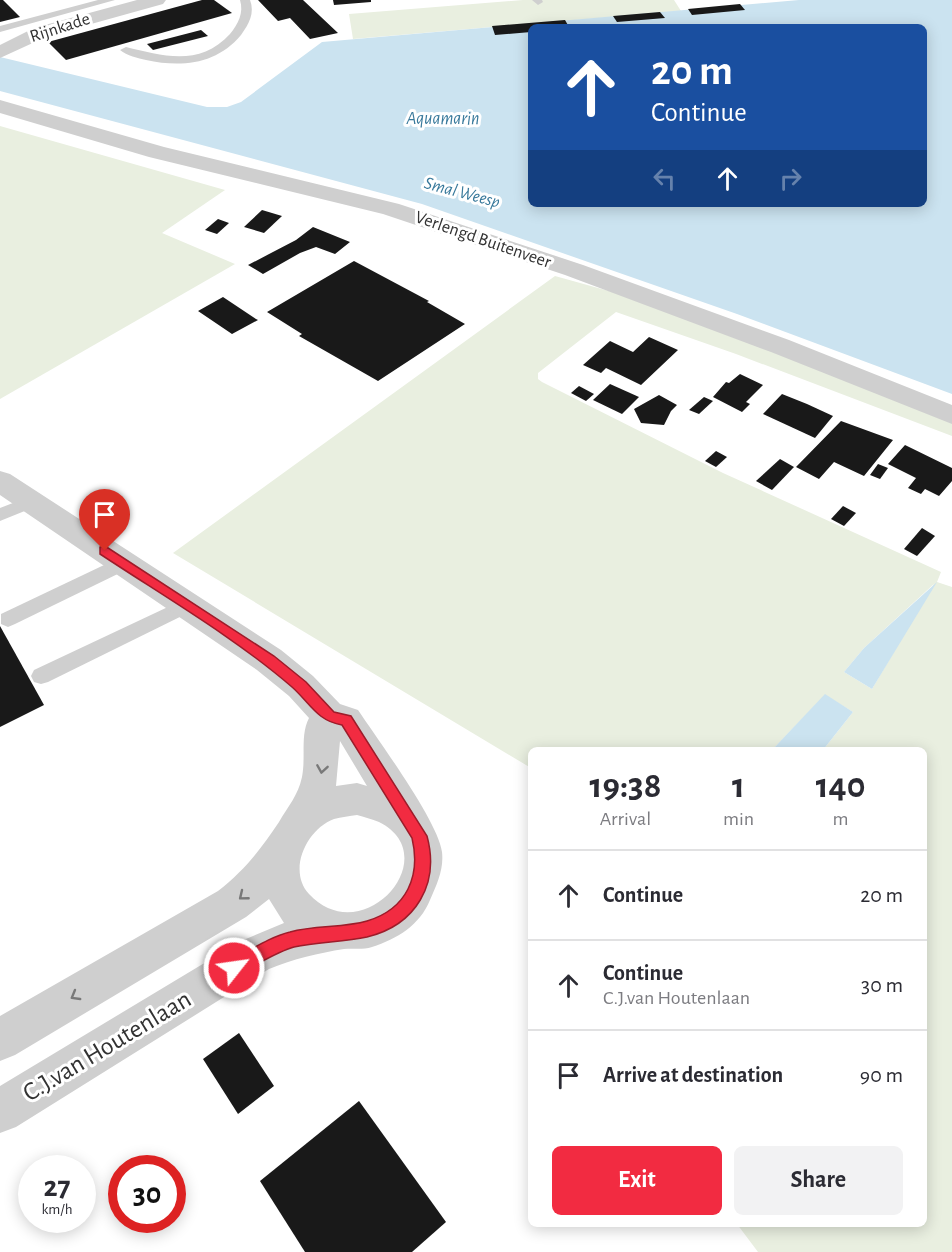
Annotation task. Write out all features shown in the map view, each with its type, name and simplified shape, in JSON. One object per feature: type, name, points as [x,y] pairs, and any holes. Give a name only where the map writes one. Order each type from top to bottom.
[{"type":"street","name":"Rijnkade","points":[[0,52],[20,41],[64,24],[157,0]]},
{"type":"street","name":"Verlengd Buitenveer","points":[[0,106],[157,152],[391,209],[574,270],[878,383],[952,415]]},
{"type":"street","points":[[0,481],[270,660],[301,686],[330,717],[346,720],[419,836],[424,854],[423,873],[416,891],[405,907],[388,920],[368,929],[346,931],[325,928],[307,919],[292,907],[283,890],[280,872],[292,836],[328,805],[357,799],[377,802],[394,809],[409,821]]},
{"type":"street","points":[[0,1040],[232,904],[255,886],[292,836],[314,801],[325,755],[321,729],[330,717]]},
{"type":"street","name":"C.J.van Houtenlaan","points":[[0,1111],[255,955],[290,940],[346,931]]},
{"type":"lane","name":"Rijnkade","points":[[0,29],[54,10],[110,0]]},
{"type":"lane","points":[[126,50],[148,58],[175,63],[206,58],[227,45],[246,21],[248,6],[245,0]]},
{"type":"lane","points":[[0,515],[31,502]]},
{"type":"lane","points":[[8,618],[123,563]]},
{"type":"lane","points":[[41,676],[187,605]]},
{"type":"green space","points":[[523,0],[674,0],[681,11],[353,39],[349,14]]},
{"type":"green space","points":[[0,126],[225,190],[162,233],[235,264],[0,399]]},
{"type":"green space","points":[[555,276],[634,298],[952,416],[952,436],[736,354],[616,312],[538,373],[538,379],[542,382],[723,473],[941,572],[937,582],[952,587],[952,1252],[758,1252],[739,1227],[927,1227],[927,747],[825,747],[853,712],[825,695],[775,747],[528,747],[528,766],[173,553]],"holes":[[[934,584],[872,689],[844,672],[864,648]]]},
{"type":"water","name":"Aquamarin","points":[[799,0],[952,0],[952,394],[737,314],[422,204],[0,91],[0,57],[207,107],[227,107],[241,102],[322,42]]},
{"type":"water","points":[[937,582],[872,689],[844,672],[864,648]]},
{"type":"water","points":[[825,694],[853,712],[825,747],[775,747]]},
{"type":"building","points":[[0,0],[3,0],[20,17],[0,22]]},
{"type":"building","points":[[202,0],[214,0],[232,13],[66,60],[48,42]]},
{"type":"building","points":[[258,0],[303,0],[338,33],[310,39],[290,18],[278,21]]},
{"type":"building","points":[[333,0],[371,0],[371,2],[334,5]]},
{"type":"building","points":[[740,4],[745,10],[692,15],[688,9]]},
{"type":"building","points":[[660,12],[665,18],[617,22],[613,16]]},
{"type":"building","points":[[565,20],[567,24],[528,24],[528,32],[495,35],[492,26]]},
{"type":"building","points":[[201,30],[208,36],[153,50],[147,44]]},
{"type":"building","points":[[262,210],[282,216],[264,233],[244,227]]},
{"type":"building","points":[[218,219],[229,223],[217,234],[205,230]]},
{"type":"building","points":[[313,227],[350,242],[335,254],[316,247],[300,253],[263,274],[248,265],[296,240]]},
{"type":"building","points":[[354,261],[429,301],[427,302],[465,324],[378,381],[299,336],[302,334],[267,312]]},
{"type":"building","points":[[223,297],[258,320],[232,334],[198,311]]},
{"type":"building","points":[[649,337],[678,350],[641,385],[606,368],[601,373],[583,365],[610,341],[633,352]]},
{"type":"building","points":[[740,374],[763,385],[746,402],[750,404],[742,412],[713,397],[726,382],[729,383]]},
{"type":"building","points":[[610,384],[639,397],[622,414],[593,400]]},
{"type":"building","points":[[579,386],[594,394],[586,401],[571,393]]},
{"type":"building","points":[[782,394],[833,416],[815,438],[763,414]]},
{"type":"building","points":[[659,395],[677,405],[664,425],[641,423],[634,409]]},
{"type":"building","points":[[704,397],[713,401],[699,414],[689,410]]},
{"type":"building","points":[[841,421],[893,440],[864,476],[834,462],[819,479],[796,467]]},
{"type":"building","points":[[905,445],[952,468],[952,481],[939,496],[925,489],[921,494],[908,488],[916,478],[888,464]]},
{"type":"building","points":[[716,451],[727,457],[716,467],[705,461]]},
{"type":"building","points":[[780,459],[794,467],[772,490],[756,481]]},
{"type":"building","points":[[878,464],[888,468],[880,479],[870,475]]},
{"type":"building","points":[[843,506],[856,513],[844,526],[831,519]]},
{"type":"building","points":[[922,528],[935,536],[917,556],[904,549]]},
{"type":"building","points":[[0,626],[44,705],[0,727]]},
{"type":"building","points":[[239,1033],[274,1086],[238,1114],[203,1059]]},
{"type":"building","points":[[359,1101],[446,1222],[412,1252],[305,1252],[260,1181]]},
{"type":"route","points":[[105,551],[270,660],[301,686],[330,717],[346,720],[419,836],[424,854],[423,873],[416,891],[405,907],[388,920],[368,929],[290,940],[255,955],[234,968]]},
{"type":"water label","name":"Smal Weesp","points":[[462,193]]}]
